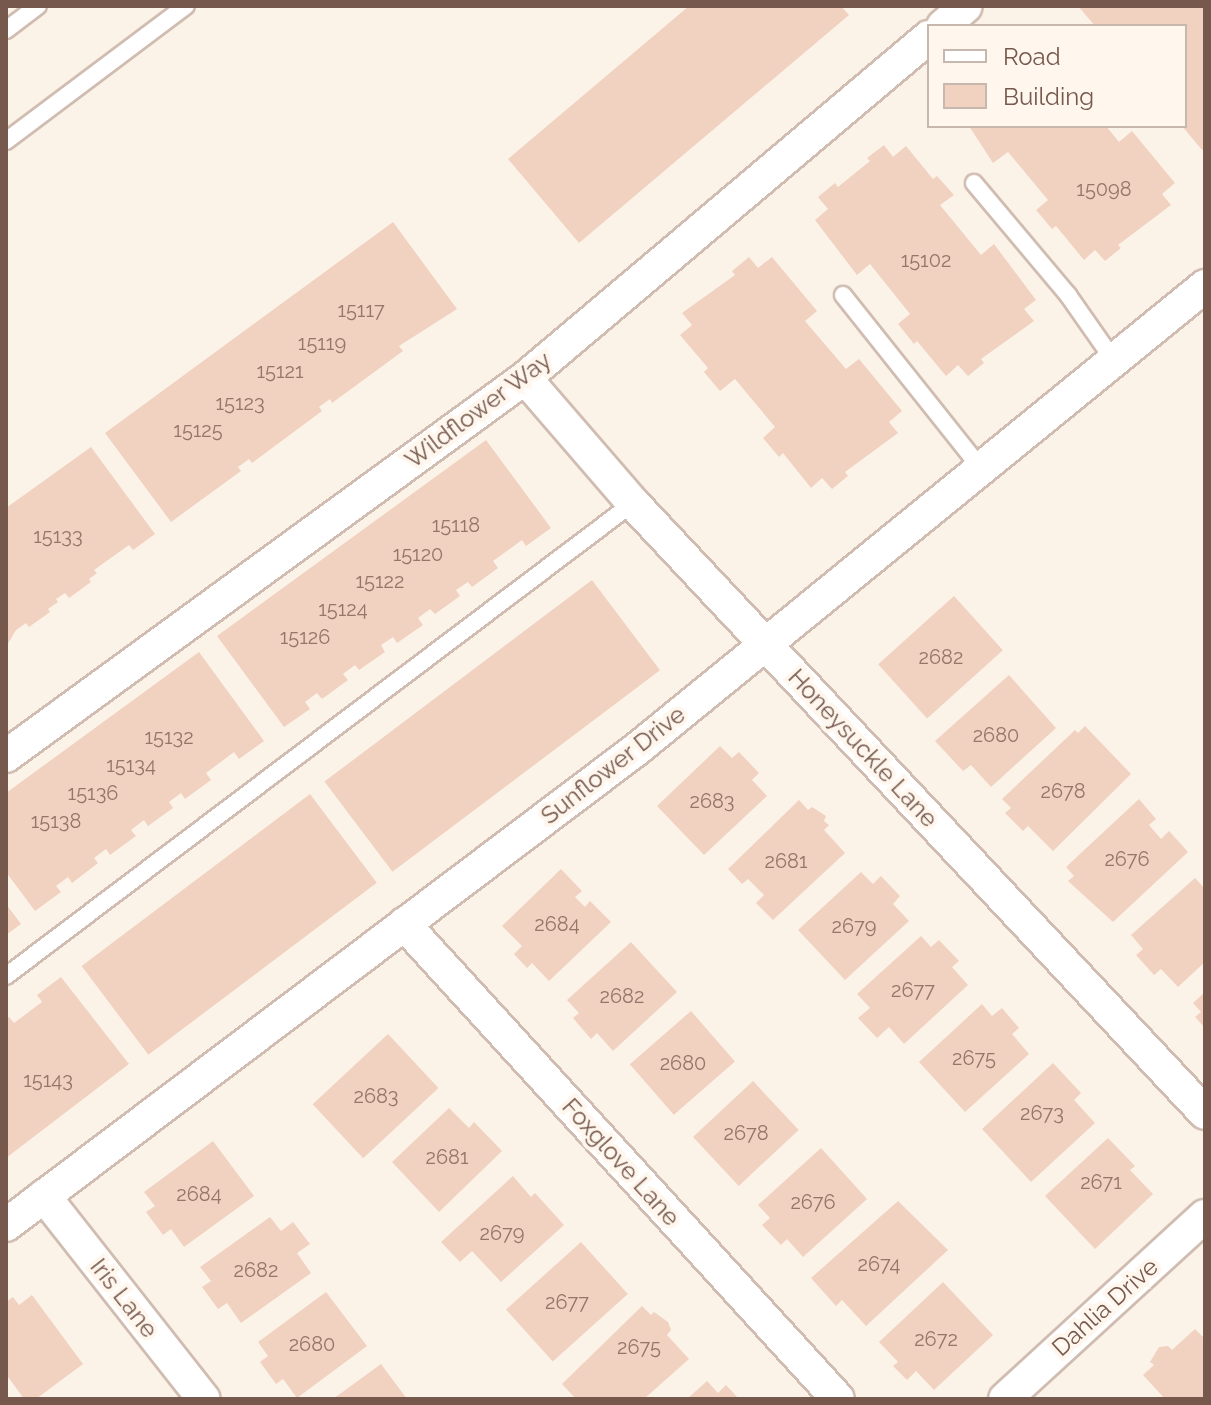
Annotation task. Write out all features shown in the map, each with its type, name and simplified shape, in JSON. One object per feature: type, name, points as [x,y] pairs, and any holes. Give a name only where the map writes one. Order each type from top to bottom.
[{"type":"street","points":[[945,24],[966,6]]},
{"type":"street","name":"Wildflower Way","points":[[6,756],[525,378],[927,39]]},
{"type":"street","name":"Sunflower Drive","points":[[6,1225],[637,749],[1205,286]]},
{"type":"street","name":"Honeysuckle Lane","points":[[525,378],[633,503],[1205,1113]]},
{"type":"street","name":"Foxglove Lane","points":[[404,924],[838,1399]]},
{"type":"street","name":"Iris Lane","points":[[44,1196],[204,1399]]},
{"type":"street","name":"Dahlia Drive","points":[[1005,1399],[1205,1216]]},
{"type":"lane","points":[[6,30],[38,6]]},
{"type":"lane","points":[[6,141],[186,6]]},
{"type":"lane","points":[[974,183],[1068,295],[1115,362]]},
{"type":"lane","points":[[843,295],[982,470]]},
{"type":"lane","points":[[6,976],[633,503]]},
{"type":"building","points":[[689,6],[841,6],[849,15],[579,243],[508,159]]},
{"type":"building","points":[[1078,6],[1205,6],[1205,148],[1202,150],[1184,128],[1187,128],[1187,24],[1093,24]]},
{"type":"building","points":[[970,128],[1108,128],[1119,142],[1132,131],[1175,183],[1162,194],[1171,205],[1118,245],[1121,248],[1105,261],[1095,250],[1084,260],[1056,226],[1052,229],[1036,210],[1048,200],[1008,152],[993,163]]},
{"type":"building","points":[[884,145],[893,157],[906,146],[933,179],[937,176],[954,195],[940,205],[981,255],[994,244],[1036,300],[1024,309],[1034,321],[981,359],[984,363],[968,376],[958,365],[946,376],[917,341],[914,344],[898,324],[910,314],[870,264],[857,275],[815,220],[828,209],[818,197],[835,183],[838,187]]},
{"type":"building","points":[[393,222],[457,309],[399,346],[403,351],[332,403],[330,399],[319,407],[322,411],[252,463],[249,459],[238,467],[241,471],[171,522],[105,433]]},
{"type":"building","points":[[749,257],[758,268],[772,257],[817,311],[805,321],[846,369],[859,359],[902,411],[889,422],[898,433],[845,472],[848,476],[832,489],[822,478],[811,488],[783,453],[779,457],[763,438],[775,427],[735,379],[720,391],[704,372],[708,368],[680,335],[692,325],[682,313],[735,275],[732,271]]},
{"type":"building","points":[[486,440],[551,528],[526,546],[522,540],[493,561],[498,568],[472,587],[468,582],[456,590],[460,596],[435,614],[430,609],[418,618],[423,625],[397,643],[393,637],[381,645],[385,652],[359,670],[355,665],[343,674],[348,680],[322,699],[317,693],[305,702],[310,709],[284,727],[217,636]]},
{"type":"building","points":[[91,447],[155,534],[133,550],[129,545],[94,570],[97,573],[89,579],[91,582],[69,598],[65,593],[56,599],[58,602],[48,609],[50,612],[29,627],[26,623],[16,630],[6,647],[6,508]]},
{"type":"building","points":[[592,580],[660,670],[392,872],[324,782]]},
{"type":"building","points":[[954,596],[1003,650],[927,719],[878,664]]},
{"type":"building","points":[[199,652],[264,741],[239,759],[234,752],[206,773],[211,780],[185,799],[181,793],[169,802],[173,808],[148,826],[144,820],[131,830],[136,836],[110,855],[106,849],[94,858],[98,863],[72,883],[68,877],[56,886],[61,892],[35,911],[6,872],[6,793]]},
{"type":"building","points":[[1009,675],[1056,728],[991,787],[971,765],[963,771],[935,741]]},
{"type":"building","points":[[1085,726],[1131,774],[1053,851],[1028,826],[1023,831],[1005,813],[1011,808],[1002,799],[1075,730],[1078,733]]},
{"type":"building","points":[[720,746],[732,758],[739,752],[759,773],[752,780],[767,796],[704,855],[657,806]]},
{"type":"building","points":[[310,794],[377,883],[148,1055],[82,966]]},
{"type":"building","points":[[1139,799],[1156,819],[1149,825],[1161,839],[1169,831],[1188,852],[1113,922],[1068,881],[1074,876],[1066,867]]},
{"type":"building","points":[[799,800],[808,810],[812,807],[826,816],[824,821],[829,825],[824,830],[845,853],[773,920],[756,903],[764,895],[748,879],[742,884],[728,869]]},
{"type":"building","points":[[561,869],[582,891],[575,897],[585,907],[590,901],[611,922],[549,981],[532,963],[527,968],[514,954],[522,946],[502,926]]},
{"type":"building","points":[[861,872],[873,884],[881,876],[900,896],[893,904],[909,921],[845,980],[798,930]]},
{"type":"building","points":[[1195,878],[1205,889],[1205,962],[1178,987],[1161,969],[1154,975],[1136,955],[1143,949],[1131,935]]},
{"type":"building","points":[[6,904],[21,924],[6,935]]},
{"type":"building","points":[[921,936],[931,947],[939,940],[959,961],[952,967],[968,985],[904,1044],[889,1027],[877,1038],[858,1018],[870,1008],[857,994]]},
{"type":"building","points":[[631,942],[677,992],[613,1051],[597,1033],[591,1039],[573,1018],[579,1013],[567,1000]]},
{"type":"building","points":[[61,977],[129,1064],[6,1158],[6,1019],[9,1017],[14,1023],[42,1002],[37,995]]},
{"type":"building","points":[[1205,992],[1205,1028],[1195,1017],[1201,1012],[1193,1003]]},
{"type":"building","points":[[982,1004],[992,1016],[1002,1008],[1019,1028],[1012,1034],[1029,1054],[965,1112],[919,1062]]},
{"type":"building","points":[[691,1011],[735,1062],[674,1115],[630,1064]]},
{"type":"building","points":[[388,1034],[438,1088],[363,1158],[313,1104]]},
{"type":"building","points":[[1053,1063],[1081,1093],[1074,1100],[1095,1123],[1031,1182],[982,1129]]},
{"type":"building","points":[[753,1081],[799,1130],[739,1186],[693,1137]]},
{"type":"building","points":[[449,1108],[469,1128],[474,1122],[502,1151],[439,1212],[392,1162]]},
{"type":"building","points":[[1108,1138],[1135,1166],[1130,1170],[1153,1194],[1095,1249],[1045,1196]]},
{"type":"building","points":[[213,1141],[254,1196],[184,1247],[171,1229],[163,1235],[146,1212],[155,1206],[144,1192]]},
{"type":"building","points":[[821,1148],[867,1199],[803,1257],[787,1239],[781,1245],[762,1225],[770,1218],[758,1205]]},
{"type":"building","points":[[513,1176],[531,1197],[535,1193],[564,1225],[501,1282],[472,1251],[460,1262],[441,1242]]},
{"type":"building","points":[[898,1201],[948,1250],[866,1326],[842,1300],[836,1306],[811,1278]]},
{"type":"building","points":[[270,1217],[281,1231],[293,1222],[310,1244],[297,1253],[311,1273],[241,1323],[227,1303],[218,1309],[202,1287],[211,1281],[200,1267]]},
{"type":"building","points":[[581,1242],[628,1294],[553,1362],[506,1310]]},
{"type":"building","points":[[943,1282],[993,1335],[934,1390],[916,1371],[907,1380],[893,1366],[898,1362],[879,1342]]},
{"type":"building","points":[[326,1292],[367,1346],[297,1398],[283,1379],[276,1384],[260,1362],[268,1356],[258,1342]]},
{"type":"building","points":[[32,1295],[83,1364],[36,1399],[24,1399],[6,1374],[6,1302],[13,1297],[19,1305]]},
{"type":"building","points":[[642,1306],[651,1315],[654,1312],[668,1322],[671,1330],[667,1335],[689,1359],[644,1399],[576,1399],[562,1384]]},
{"type":"building","points":[[1195,1329],[1205,1339],[1205,1399],[1165,1399],[1143,1375],[1154,1365],[1150,1362],[1159,1347],[1168,1346],[1172,1350]]},
{"type":"building","points":[[381,1364],[407,1399],[333,1399]]},
{"type":"building","points":[[707,1381],[718,1393],[726,1385],[739,1399],[687,1399]]}]
